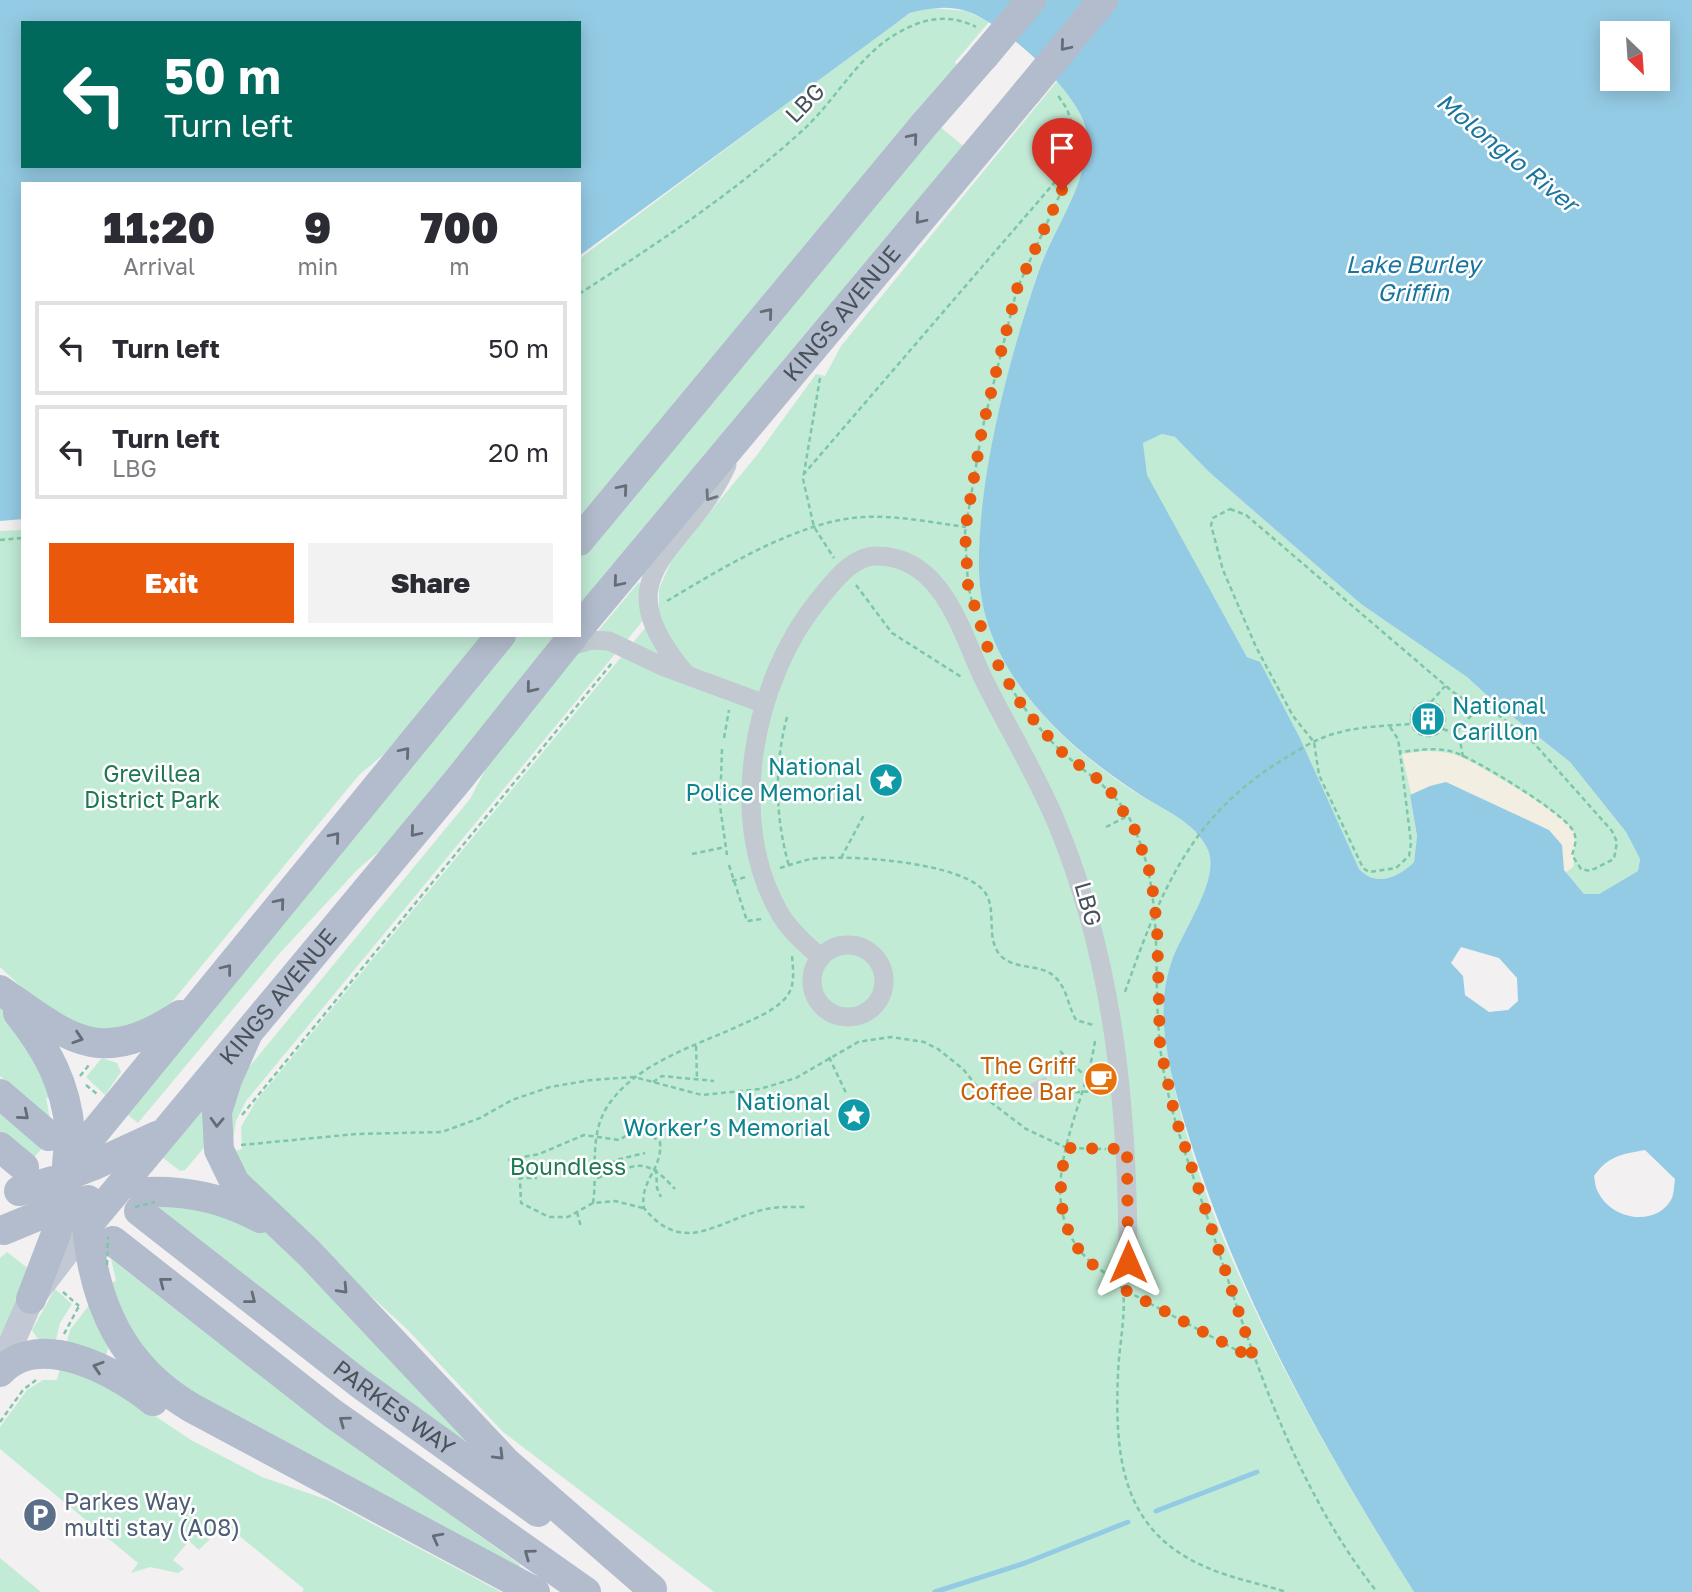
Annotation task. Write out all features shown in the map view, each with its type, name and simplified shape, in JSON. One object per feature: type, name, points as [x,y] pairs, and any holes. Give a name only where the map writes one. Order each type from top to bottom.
[{"type":"main road","points":[[581,539],[914,137],[984,45],[1031,0]]},
{"type":"main road","name":"KINGS AVENUE","points":[[581,626],[739,435],[1040,91],[1103,0]]},
{"type":"main road","points":[[43,1292],[83,1195],[113,1108],[499,637]]},
{"type":"main road","name":"KINGS AVENUE","points":[[83,1195],[164,1133],[572,637]]},
{"type":"main road","points":[[0,991],[63,1033],[84,1041],[108,1044],[131,1041],[150,1034],[202,1000]]},
{"type":"main road","points":[[0,991],[46,1050],[64,1095],[100,1296],[118,1335],[136,1362],[168,1393],[535,1592]]},
{"type":"main road","points":[[247,1035],[219,1103],[219,1150],[235,1183],[296,1240],[499,1454],[655,1590]]},
{"type":"main road","name":"PARKES WAY","points":[[0,1094],[83,1195],[332,1413],[586,1592]]},
{"type":"main road","name":"PARKES WAY","points":[[0,1147],[83,1195],[359,1383],[511,1493],[655,1590]]},
{"type":"main road","points":[[2,1232],[83,1195],[184,1193],[221,1201],[257,1216],[296,1240]]},
{"type":"main road","points":[[0,1371],[28,1354],[58,1357],[121,1376],[172,1414],[225,1425]]},
{"type":"street","points":[[685,673],[653,629],[648,610],[649,585],[660,561],[719,482],[739,435]]},
{"type":"street","points":[[821,958],[783,917],[768,884],[759,853],[752,779],[765,704],[778,665],[800,626],[828,588],[860,559],[877,555],[898,560],[922,573],[941,590],[1014,742],[1049,807],[1069,854],[1094,943],[1115,1034],[1127,1149],[1128,1262]]},
{"type":"street","points":[[572,637],[606,640],[662,666],[765,704]]},
{"type":"street","points":[[0,1371],[43,1292]]},
{"type":"path","name":"LBG","points":[[581,293],[679,229],[742,183],[806,127],[875,50],[894,35],[929,19],[944,17],[975,26],[984,45]]},
{"type":"path","points":[[977,621],[968,585],[967,527],[982,430],[1017,289],[1079,161],[1081,150],[1072,120],[1040,91]]},
{"type":"path","points":[[839,565],[814,527],[803,475],[1067,168],[1079,161]]},
{"type":"path","points":[[1388,726],[1398,739],[1399,752],[1411,843],[1409,856],[1396,868],[1369,873],[1363,868],[1320,775],[1314,742],[1293,716],[1261,657],[1223,570],[1211,525],[1213,518],[1225,511],[1237,510],[1245,515],[1445,685],[1479,706],[1492,710],[1532,741],[1592,806],[1617,842],[1614,859],[1590,871],[1581,869],[1572,855],[1576,842],[1574,831],[1562,819],[1483,766],[1432,748],[1399,752]]},
{"type":"path","points":[[661,604],[747,557],[814,527],[865,517],[967,527]]},
{"type":"path","points":[[0,540],[21,538]]},
{"type":"path","points":[[853,581],[895,635],[969,682]]},
{"type":"path","points":[[240,1120],[259,1091],[613,662]]},
{"type":"path","points":[[999,669],[1042,733],[1063,753],[1107,786],[1128,816],[1151,876],[1160,1046],[1175,1116],[1254,1359],[1314,1497],[1377,1592]]},
{"type":"path","points":[[1411,724],[1415,708],[1431,702],[1445,685]]},
{"type":"path","points":[[724,738],[731,693]]},
{"type":"path","points":[[1411,724],[1422,736],[1434,736],[1443,729],[1444,712],[1431,702]]},
{"type":"path","points":[[1463,757],[1458,730],[1479,706]]},
{"type":"path","points":[[786,717],[777,796],[789,866]]},
{"type":"path","points":[[1123,996],[1154,908],[1175,867],[1224,804],[1243,788],[1314,742],[1336,733],[1411,724]]},
{"type":"path","points":[[1443,729],[1459,735]]},
{"type":"path","points":[[722,749],[720,801],[727,855]]},
{"type":"path","points":[[841,860],[864,815]]},
{"type":"path","points":[[1106,827],[1128,816]]},
{"type":"path","points":[[692,853],[725,848]]},
{"type":"path","points":[[773,870],[811,859],[925,865],[977,884],[988,896],[994,943],[1000,955],[1015,965],[1053,975],[1063,987],[1076,1020],[1084,1025],[1096,1024]]},
{"type":"path","points":[[729,865],[747,920],[768,919]]},
{"type":"path","points":[[237,1140],[237,1145],[356,1134],[442,1132],[480,1118],[512,1100],[550,1087],[634,1077],[766,1014],[789,993],[794,972],[790,945]]},
{"type":"path","points":[[1096,1019],[1096,1031]]},
{"type":"path","points":[[1096,1036],[1088,1079],[1067,1148],[1060,1202],[1070,1233],[1090,1263],[1110,1275],[1123,1289],[1254,1359]]},
{"type":"path","points":[[634,1077],[702,1095],[760,1089],[796,1078],[843,1049],[874,1038],[891,1037],[924,1042],[951,1058],[1006,1116],[1026,1129],[1067,1148],[1127,1149]]},
{"type":"path","points":[[696,1046],[697,1080]]},
{"type":"path","points":[[1060,1051],[1088,1079]]},
{"type":"path","points":[[829,1057],[847,1095]]},
{"type":"path","points":[[653,1082],[662,1076],[714,1082]]},
{"type":"path","points":[[593,1203],[597,1178],[594,1136],[608,1105],[634,1077]]},
{"type":"path","points":[[1041,1094],[1098,1091]]},
{"type":"path","points":[[508,1160],[539,1154],[584,1135],[619,1140],[632,1132],[647,1132],[660,1142],[662,1156],[644,1184],[644,1208]]},
{"type":"path","points":[[597,1178],[616,1160],[645,1153]]},
{"type":"path","points":[[519,1158],[518,1178],[522,1203],[549,1217],[568,1217],[593,1203],[615,1201],[644,1208],[656,1223],[669,1231],[687,1234],[716,1228],[760,1211],[782,1206],[806,1208]]},
{"type":"path","points":[[597,1178],[633,1166],[656,1169],[675,1189]]},
{"type":"path","points":[[656,1169],[660,1197]]},
{"type":"path","points":[[518,1178],[537,1178]]},
{"type":"path","points":[[578,1212],[580,1227]]},
{"type":"path","points":[[1123,1289],[1116,1421],[1118,1448],[1126,1479],[1146,1525],[1158,1539],[1195,1562],[1223,1574],[1286,1592]]},
{"type":"path","points":[[43,1292],[79,1306]]},
{"type":"path","points":[[63,1337],[67,1324],[84,1301]]},
{"type":"path","points":[[0,1422],[26,1387],[42,1377]]},
{"type":"green space","points":[[931,8],[966,11],[989,22],[955,62],[957,65],[581,524],[581,258],[911,13]]},
{"type":"green space","name":"Boundless","points":[[1058,80],[1075,103],[1083,120],[1087,139],[1085,163],[1074,194],[1037,275],[997,420],[980,533],[979,568],[983,603],[993,637],[1008,668],[1028,697],[1052,724],[1077,749],[1105,771],[1184,822],[1201,838],[1207,848],[1212,872],[1174,955],[1164,994],[1166,1042],[1181,1113],[1203,1184],[1263,1328],[1337,1466],[1414,1592],[714,1592],[503,1432],[408,1330],[255,1190],[231,1152],[242,1149],[241,1127],[256,1101],[659,611],[659,589],[673,557],[757,455],[816,374],[825,376],[841,346]]},
{"type":"green space","points":[[938,125],[967,149],[581,615],[581,556]]},
{"type":"green space","points":[[1162,434],[1175,437],[1209,472],[1361,604],[1467,677],[1570,762],[1626,832],[1640,859],[1638,871],[1599,894],[1584,894],[1563,870],[1410,795],[1417,836],[1414,862],[1387,878],[1373,878],[1359,870],[1300,738],[1260,663],[1247,657],[1146,475],[1143,443]]},
{"type":"green space","name":"Grevillea District Park","points":[[21,530],[21,637],[487,637],[397,743],[359,775],[171,1003],[147,1022],[98,1032],[50,1013],[0,967],[0,531]]},
{"type":"green space","points":[[638,583],[642,583],[645,618],[627,640],[598,631]]},
{"type":"green space","points":[[513,637],[562,637],[395,838],[358,869],[279,954],[138,1123],[128,1115],[227,985]]},
{"type":"green space","points":[[620,648],[246,1101],[236,1121],[233,1141],[230,1108],[245,1072],[470,799],[491,759],[581,649]]},
{"type":"green space","points":[[0,1006],[11,1017],[55,1095],[46,1098],[50,1119],[0,1076]]},
{"type":"green space","points":[[102,1058],[117,1063],[121,1072],[105,1095],[86,1077]]},
{"type":"green space","points":[[205,1106],[208,1143],[185,1170],[180,1171],[162,1157]]},
{"type":"green space","points":[[0,1107],[45,1145],[30,1162],[0,1136]]},
{"type":"green space","points":[[155,1206],[178,1207],[260,1223],[468,1435],[463,1441],[348,1357]]},
{"type":"green space","points":[[7,1252],[30,1270],[0,1344],[0,1258]]},
{"type":"green space","points":[[111,1259],[299,1405],[520,1565],[516,1570],[201,1402],[150,1363],[107,1284],[116,1281]]},
{"type":"green space","points":[[55,1289],[72,1304],[60,1323],[55,1344],[38,1339],[32,1330]]},
{"type":"green space","points":[[90,1304],[109,1346],[106,1355],[65,1349],[70,1330]]},
{"type":"green space","points":[[60,1368],[98,1378],[191,1440],[262,1477],[328,1500],[501,1592],[302,1592],[304,1589],[225,1524],[199,1550],[189,1541],[173,1560],[184,1569],[178,1573],[150,1567],[131,1573],[138,1563],[0,1449],[0,1427],[27,1390],[43,1380],[57,1380]]},
{"type":"green space","points":[[0,1558],[41,1592],[0,1592]]},
{"type":"sand","points":[[1424,751],[1462,757],[1537,801],[1564,821],[1574,833],[1574,866],[1563,875],[1412,798],[1402,754]]},
{"type":"water","name":"Lake Burley Griffin","points":[[0,0],[1692,0],[1692,1592],[1414,1592],[1324,1441],[1244,1283],[1190,1140],[1171,1071],[1164,1027],[1168,972],[1205,891],[1211,862],[1208,850],[1186,823],[1108,772],[1053,726],[1010,670],[994,639],[983,606],[979,571],[980,536],[983,499],[996,422],[1015,346],[1037,276],[1079,182],[1087,144],[1085,126],[1079,111],[1036,59],[999,29],[966,11],[938,8],[910,13],[581,255],[581,182],[21,182],[21,519],[0,521]],"holes":[[[1162,434],[1175,437],[1209,472],[1361,604],[1467,677],[1570,762],[1626,832],[1640,859],[1638,871],[1599,894],[1584,894],[1564,870],[1562,845],[1549,830],[1446,782],[1410,795],[1417,836],[1414,862],[1394,876],[1380,879],[1366,875],[1359,869],[1300,738],[1260,662],[1247,657],[1147,475],[1143,443]],[[1461,947],[1499,958],[1517,978],[1518,1001],[1508,1010],[1489,1012],[1465,995],[1463,976],[1451,963]],[[1645,1150],[1675,1179],[1671,1200],[1664,1209],[1644,1217],[1633,1217],[1612,1209],[1604,1201],[1597,1190],[1594,1176],[1610,1160]]]},
{"type":"building","name":"National Carillon","points":[[1422,706],[1429,710],[1438,707],[1443,722],[1436,725],[1434,734],[1418,731],[1419,723],[1412,716]]},
{"type":"building","points":[[1048,1075],[1039,1098],[1033,1101],[1026,1099],[1025,1087]]},
{"type":"waterway","points":[[1156,1511],[1257,1472]]},
{"type":"waterway","points":[[935,1592],[1025,1563],[1128,1522]]},
{"type":"place","name":"National Carillon","points":[[1428,719]]},
{"type":"place","name":"National Police Memorial","points":[[886,780]]},
{"type":"place","name":"The Griff Coffee Bar","points":[[1101,1079]]},
{"type":"place","name":"National Worker’s Memorial","points":[[854,1115]]},
{"type":"place","name":"Parkes Way, multi stay (A08)","points":[[40,1515]]},
{"type":"route","points":[[1062,190],[1017,289],[982,430],[965,531],[968,585],[977,621],[987,646],[1024,709],[1042,733],[1063,753],[1107,786],[1135,830],[1151,876],[1157,926],[1160,1046],[1175,1116],[1254,1359],[1123,1289],[1110,1275],[1090,1263],[1075,1244],[1060,1202],[1067,1148],[1127,1149],[1128,1262]]},
{"type":"water label","name":"Molonglo River","points":[[1507,153]]}]
